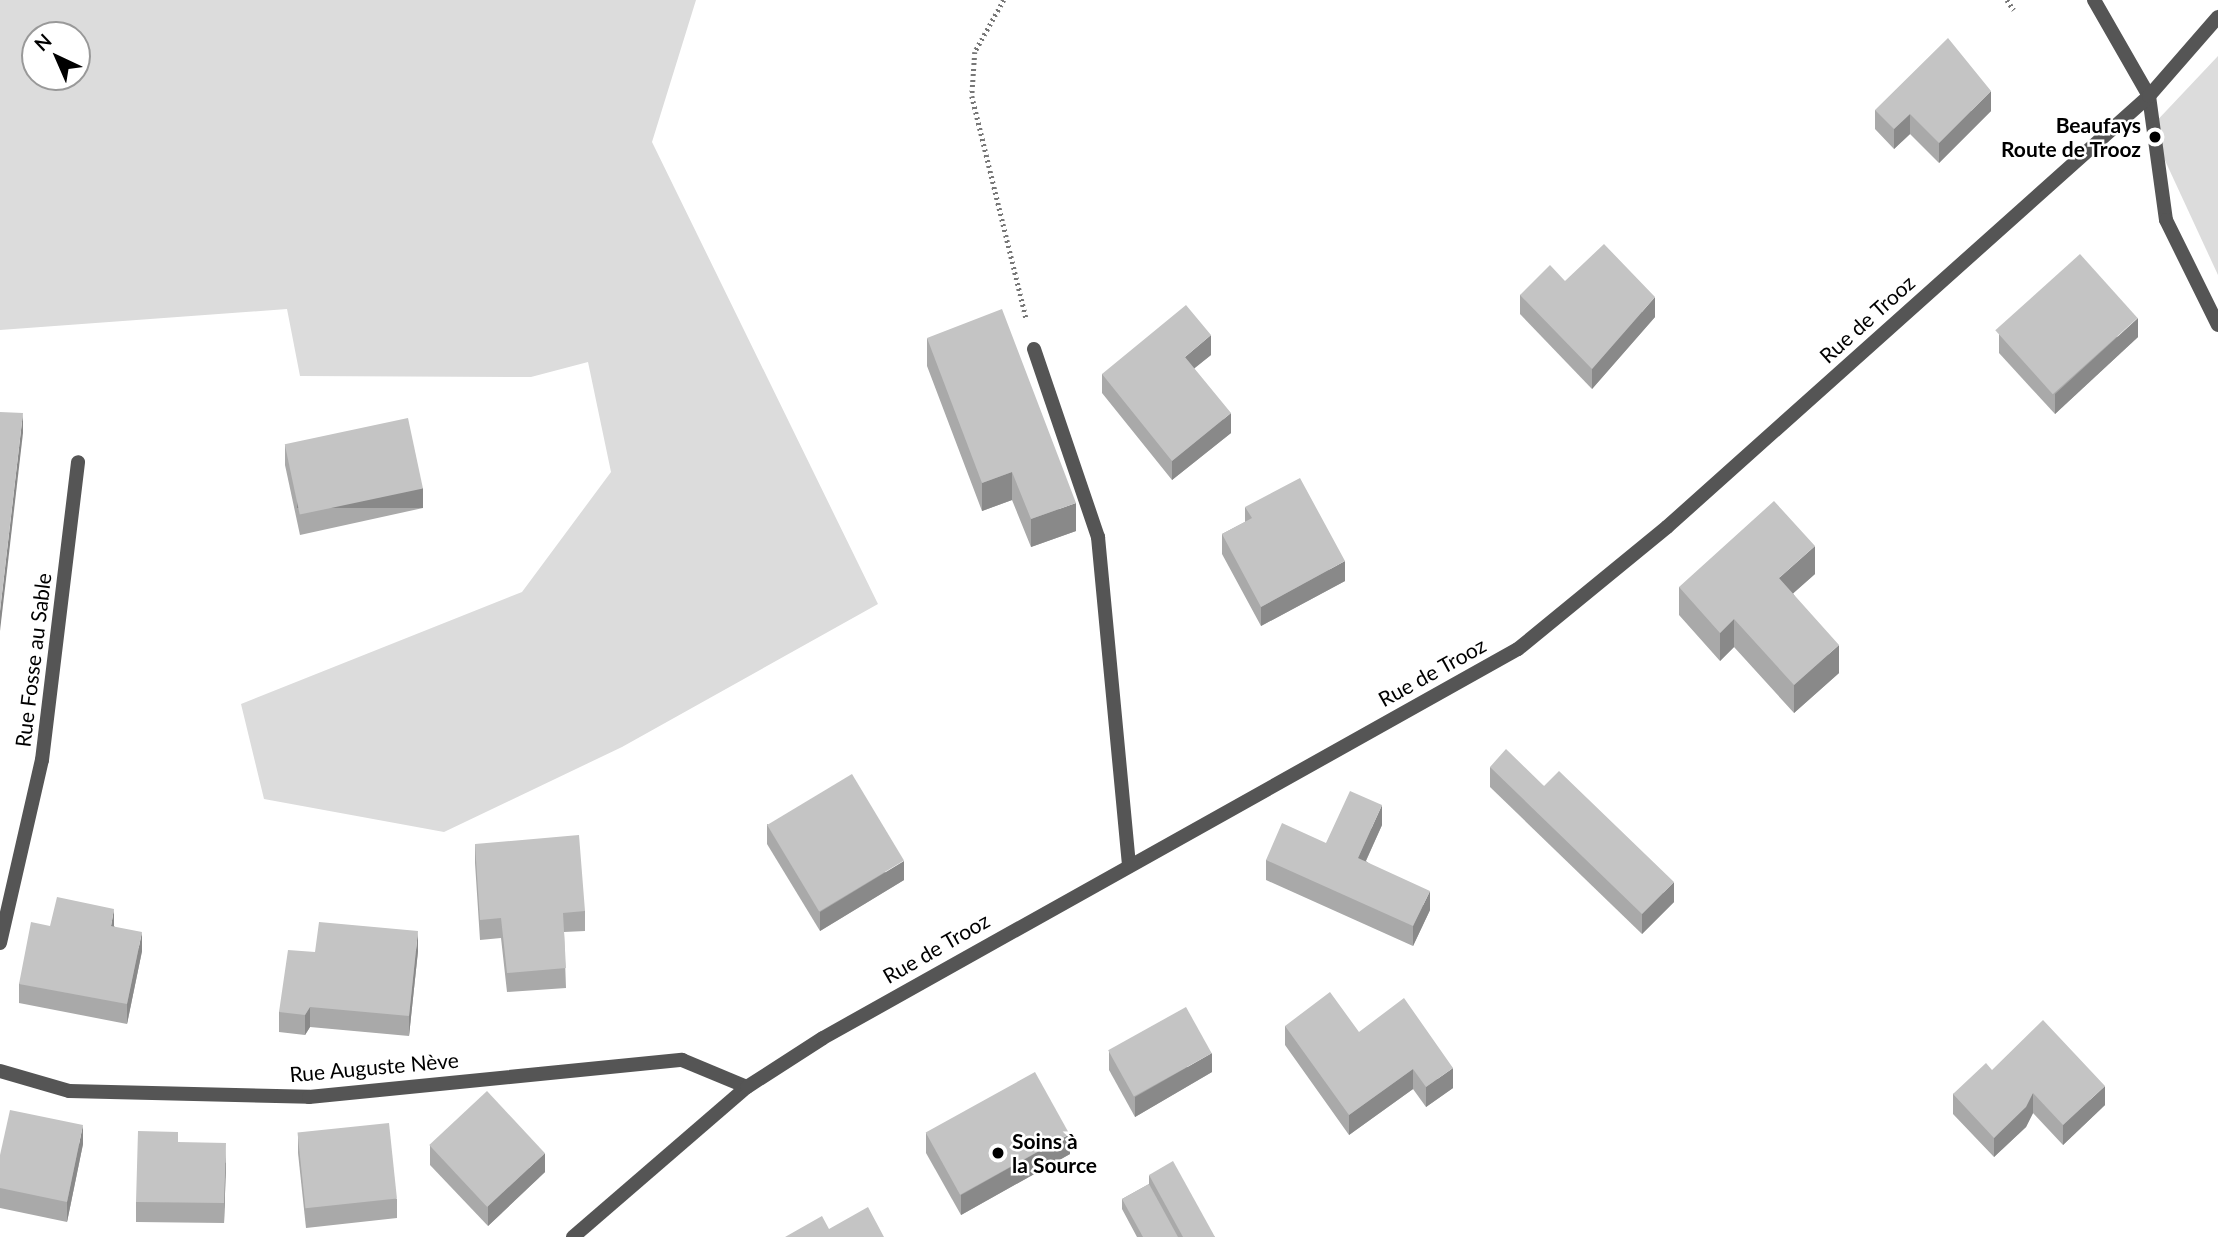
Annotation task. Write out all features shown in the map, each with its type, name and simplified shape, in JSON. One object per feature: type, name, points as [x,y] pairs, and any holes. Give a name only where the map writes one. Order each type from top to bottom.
[{"type":"street","points":[[2094,0],[2149,96],[2166,220],[2218,325]]},
{"type":"street","name":"Rue de Trooz","points":[[573,1237],[747,1087],[1129,863],[1518,649],[1667,527],[2149,96],[2218,17]]},
{"type":"street","points":[[1034,349],[1098,537],[1129,863]]},
{"type":"street","name":"Rue Fosse au Sable","points":[[0,943],[42,760],[78,462]]},
{"type":"street","name":"Rue Auguste Nève","points":[[0,1071],[69,1091],[309,1097],[682,1060],[747,1087]]},
{"type":"path","points":[[1004,0],[975,52],[972,96],[1034,349]]},
{"type":"path","points":[[2007,0],[2014,10]]},
{"type":"shaded area","points":[[0,0],[696,0],[652,142],[878,604],[622,747],[444,832],[264,799],[241,704],[522,592],[611,472],[588,362],[531,377],[300,376],[287,309],[0,330]]},
{"type":"shaded area","points":[[2218,56],[2218,275],[2150,128]]},
{"type":"building","points":[[1948,38],[1991,91],[1939,143],[1910,114],[1894,129],[1875,110]]},
{"type":"building","points":[[1604,244],[1655,297],[1592,369],[1520,295],[1550,265],[1565,281]]},
{"type":"building","points":[[2080,254],[2138,318],[2053,394],[1995,330]]},
{"type":"building","points":[[1186,305],[1211,335],[1185,357],[1231,413],[1172,461],[1102,374]]},
{"type":"building","points":[[1002,309],[1076,503],[1031,519],[1012,472],[982,483],[927,338]]},
{"type":"building","points":[[0,412],[23,413],[0,611]]},
{"type":"building","points":[[408,418],[423,488],[300,515],[285,444]]},
{"type":"building","points":[[1300,478],[1345,561],[1261,607],[1222,534],[1252,518],[1245,507]]},
{"type":"building","points":[[1774,501],[1815,546],[1779,578],[1839,645],[1794,685],[1734,619],[1720,633],[1679,587]]},
{"type":"building","points":[[1506,749],[1544,786],[1559,771],[1674,882],[1642,914],[1490,767]]},
{"type":"building","points":[[852,774],[904,861],[819,912],[767,825]]},
{"type":"building","points":[[1350,791],[1382,805],[1358,858],[1430,891],[1413,926],[1266,860],[1282,823],[1326,843]]},
{"type":"building","points":[[579,835],[585,911],[563,913],[566,968],[507,973],[501,918],[480,920],[475,844]]},
{"type":"building","points":[[57,897],[114,909],[111,926],[142,932],[127,1004],[19,984],[31,922],[50,926]]},
{"type":"building","points":[[319,922],[418,931],[409,1016],[310,1007],[305,1015],[279,1012],[288,950],[315,952]]},
{"type":"building","points":[[1330,992],[1359,1032],[1404,998],[1453,1068],[1426,1087],[1413,1069],[1349,1115],[1285,1026]]},
{"type":"building","points":[[1186,1007],[1212,1053],[1134,1097],[1108,1050]]},
{"type":"building","points":[[2043,1020],[2105,1086],[2063,1125],[2033,1093],[2026,1107],[1994,1138],[1953,1094],[1986,1063],[1992,1070]]},
{"type":"building","name":"Soins à la Source","points":[[1035,1072],[1069,1134],[960,1195],[926,1133]]},
{"type":"building","points":[[487,1091],[545,1153],[487,1207],[429,1145]]},
{"type":"building","points":[[10,1110],[83,1125],[67,1202],[0,1188],[0,1155]]},
{"type":"building","points":[[389,1123],[397,1199],[305,1208],[298,1133]]},
{"type":"building","points":[[138,1131],[178,1132],[178,1142],[226,1143],[224,1203],[136,1202]]},
{"type":"building","points":[[1173,1161],[1215,1237],[1183,1237],[1149,1175]]},
{"type":"building","points":[[1149,1184],[1178,1237],[1143,1237],[1122,1199]]},
{"type":"building","points":[[868,1207],[884,1237],[785,1237],[822,1216],[829,1229]]},
{"type":"place","name":"Beaufays Route de Trooz","points":[[2155,137]]},
{"type":"place","name":"Soins à la Source","points":[[998,1153]]}]
